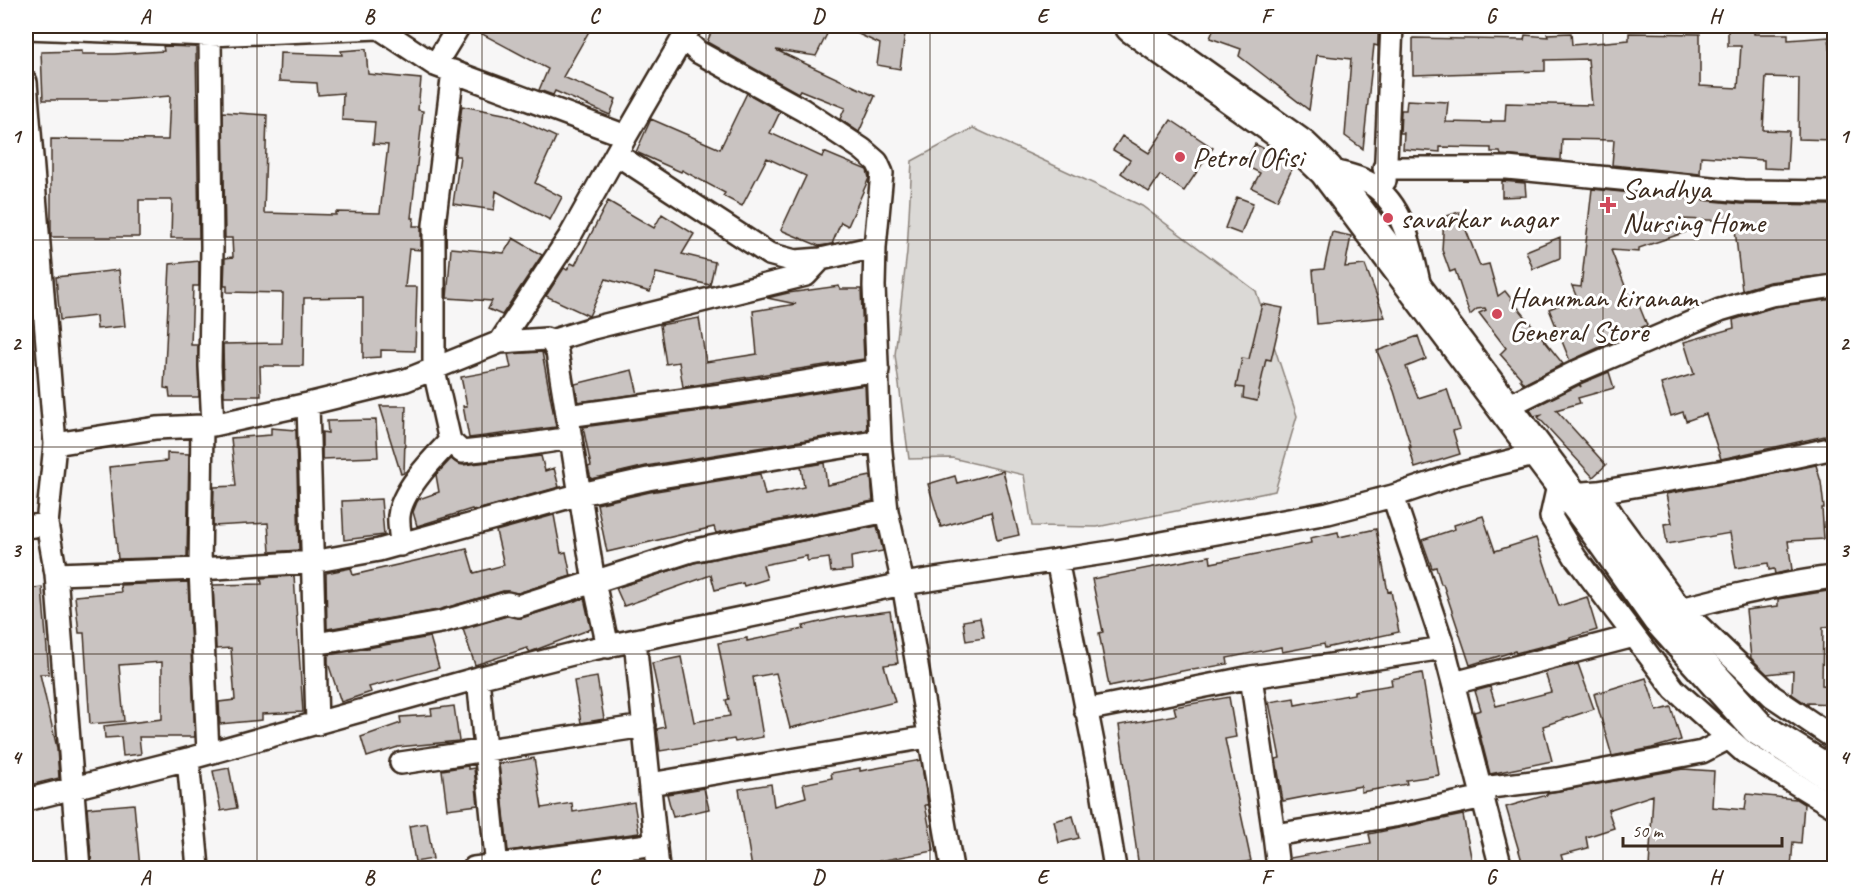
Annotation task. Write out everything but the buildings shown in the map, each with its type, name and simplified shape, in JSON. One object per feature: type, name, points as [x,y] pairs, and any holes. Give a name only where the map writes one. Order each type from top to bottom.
[{"type":"highway","points":[[1132,26],[1302,147],[1326,170],[1538,454],[1579,497],[1659,618],[1758,728],[1834,776]]},
{"type":"street","points":[[459,26],[444,68],[434,225],[434,370],[450,441],[462,452],[571,438]]},
{"type":"street","points":[[1386,196],[1384,168],[1392,26]]},
{"type":"street","points":[[26,28],[210,35],[272,29],[379,28],[444,68],[621,145],[769,254],[795,261],[821,259],[875,247]]},
{"type":"street","points":[[500,342],[570,236],[687,32]]},
{"type":"street","points":[[687,32],[698,52],[803,110],[862,150],[877,162],[882,173],[875,247],[880,441],[887,511],[903,584],[952,868]]},
{"type":"street","points":[[198,868],[200,569],[208,426],[212,247],[210,35]]},
{"type":"street","points":[[26,82],[31,224],[55,444],[47,524],[56,574],[79,868]]},
{"type":"street","points":[[1384,168],[1506,168],[1743,191],[1834,192]]},
{"type":"street","points":[[1326,170],[1369,183],[1386,196],[1402,222],[1413,252],[1422,300]]},
{"type":"street","points":[[55,444],[156,428],[208,426],[308,404],[406,380],[500,342],[546,339],[551,341],[592,328],[806,275],[821,259]]},
{"type":"street","points":[[1504,408],[1578,371],[1720,310],[1770,295],[1834,286]]},
{"type":"street","points":[[551,341],[557,352],[594,582],[608,647]]},
{"type":"street","points":[[567,416],[729,394],[878,370]]},
{"type":"street","points":[[308,404],[317,724]]},
{"type":"street","points":[[401,545],[399,517],[405,497],[450,441]]},
{"type":"street","points":[[56,574],[312,562],[401,545],[580,494],[648,479],[880,441]]},
{"type":"street","points":[[1834,448],[1742,468],[1579,497],[1551,517],[1575,557],[1674,688],[1744,752],[1834,807]]},
{"type":"street","points":[[26,800],[317,724],[478,678],[635,640],[903,584],[1118,551],[1328,513],[1393,496],[1458,474],[1538,454]]},
{"type":"street","points":[[1393,496],[1444,648],[1501,868]]},
{"type":"street","points":[[1579,497],[1617,522],[1681,609],[1772,696],[1834,738]]},
{"type":"street","points":[[316,644],[441,622],[507,603],[518,606],[691,551],[887,511]]},
{"type":"street","points":[[26,527],[47,524]]},
{"type":"street","points":[[1057,560],[1100,778],[1114,868]]},
{"type":"street","points":[[1681,609],[1748,592],[1806,580],[1834,577]]},
{"type":"street","points":[[1454,683],[1634,636]]},
{"type":"street","points":[[635,640],[658,868]]},
{"type":"street","points":[[1085,710],[1251,677],[1444,648]]},
{"type":"street","points":[[1251,677],[1278,868]]},
{"type":"street","points":[[478,678],[497,867]]},
{"type":"street","points":[[401,763],[644,726]]},
{"type":"street","points":[[650,784],[928,736]]},
{"type":"street","points":[[1274,835],[1394,816],[1483,793],[1702,752],[1729,738]]},
{"type":"street","points":[[474,868],[497,867],[656,844]]},
{"type":"shaded area","points":[[973,128],[1142,206],[1256,291],[1297,416],[1275,491],[1097,527],[1032,526],[1024,475],[952,458],[909,459],[895,355],[907,252],[912,161]]},
{"type":"place","name":"Petrol Ofisi","points":[[1180,157]]},
{"type":"place","name":"Sandhya Nursing Home","points":[[1608,205]]},
{"type":"place","name":"savarkar nagar","points":[[1388,218]]},
{"type":"place","name":"Hanuman kiranam General Store","points":[[1497,314]]}]
